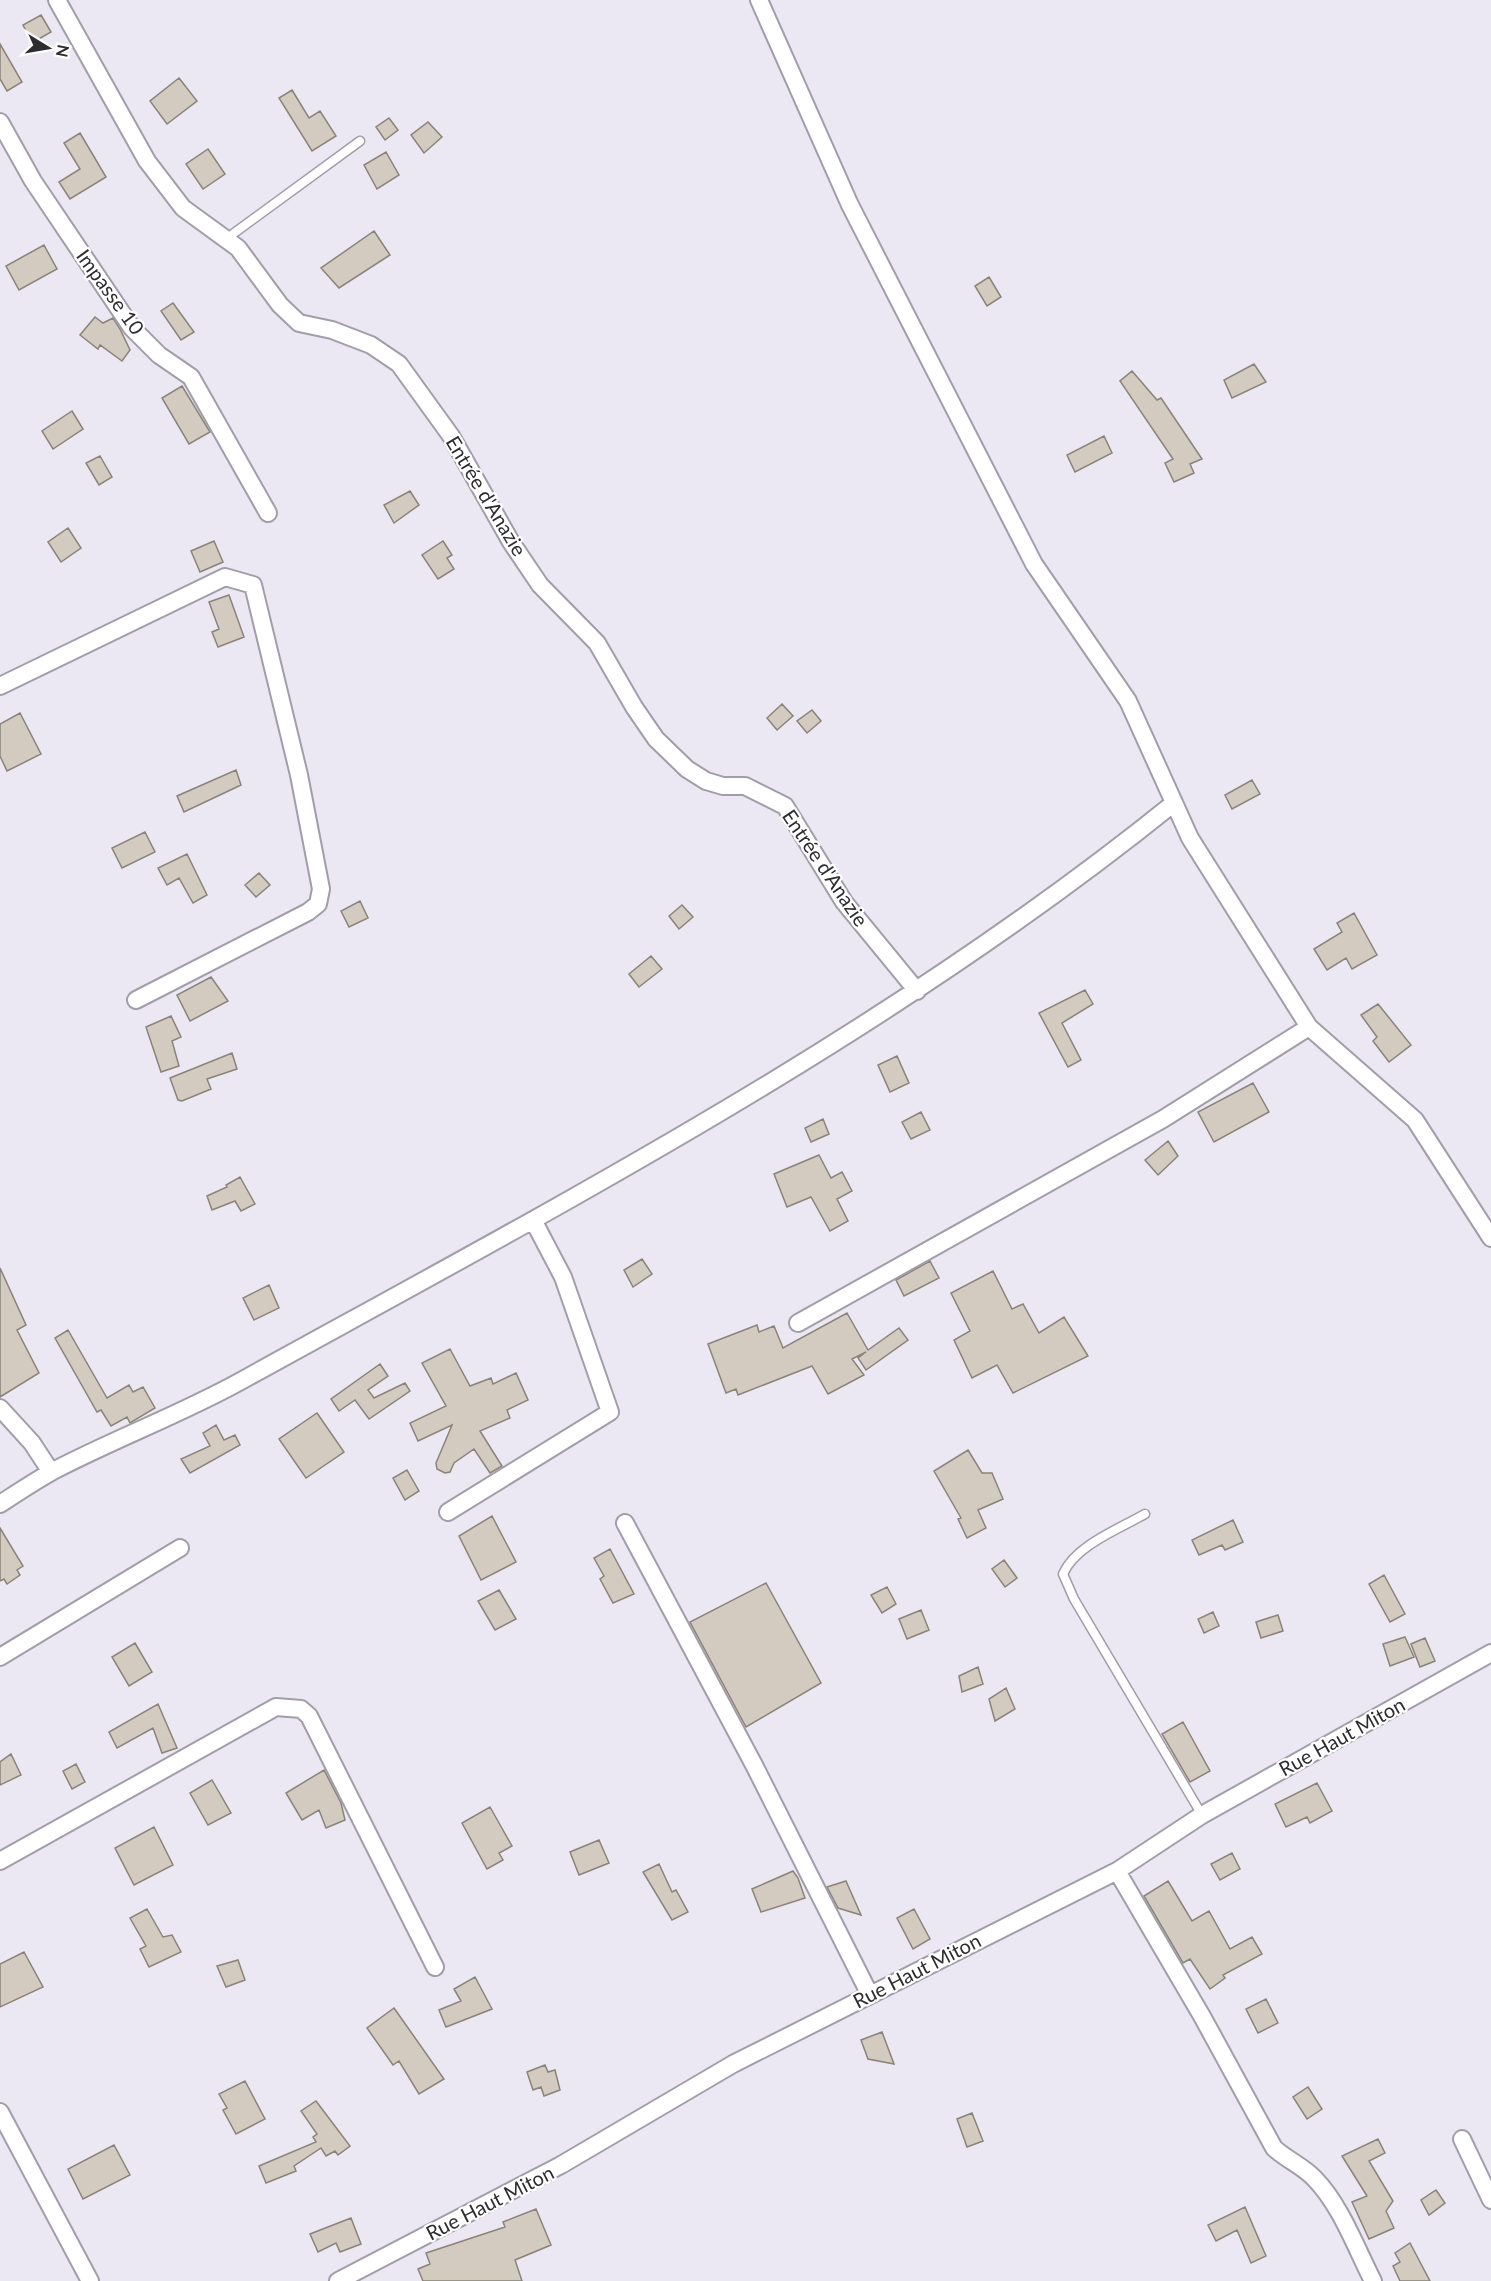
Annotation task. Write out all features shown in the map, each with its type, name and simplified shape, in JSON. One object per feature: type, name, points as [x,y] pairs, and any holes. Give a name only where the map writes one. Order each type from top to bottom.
[{"type":"street","name":"Entrée d'Anazie","points":[[57,0],[147,161],[183,208],[238,248],[280,305],[299,323],[342,333],[371,345],[399,364],[451,436],[511,542],[540,585],[597,644],[634,707],[656,739],[687,769],[706,781],[723,786],[745,786],[785,806],[843,902],[917,991]]},
{"type":"street","points":[[759,0],[850,205],[1034,564],[1128,701],[1190,838],[1309,1027],[1415,1120],[1491,1239]]},
{"type":"street","name":"Impasse 10","points":[[0,122],[33,181],[132,327],[159,355],[190,377],[268,513]]},
{"type":"street","points":[[0,686],[225,577],[253,585],[299,775],[321,889],[318,903],[308,912],[136,1000]]},
{"type":"street","points":[[0,1504],[51,1472],[221,1392],[533,1220],[807,1061],[917,991],[1100,861],[1174,803]]},
{"type":"street","points":[[798,1323],[1163,1119],[1309,1027]]},
{"type":"street","points":[[448,1512],[610,1412],[563,1277],[533,1220]]},
{"type":"street","points":[[0,1408],[32,1443],[51,1472]]},
{"type":"street","points":[[625,1523],[754,1765],[870,1995]]},
{"type":"street","points":[[0,1657],[180,1548]]},
{"type":"street","name":"Rue Haut Miton","points":[[338,2281],[561,2165],[733,2064],[1117,1871],[1202,1815],[1491,1653]]},
{"type":"street","points":[[0,1862],[276,1707],[301,1709],[309,1716],[435,1967]]},
{"type":"street","points":[[1117,1871],[1203,2018],[1274,2148],[1285,2158],[1306,2169],[1317,2180],[1330,2199],[1373,2281]]},
{"type":"street","points":[[0,2112],[90,2281]]},
{"type":"street","points":[[1462,2139],[1491,2200]]},
{"type":"lane","points":[[226,239],[360,141]]},
{"type":"lane","points":[[1145,1514],[1079,1553],[1068,1563],[1064,1574],[1074,1599],[1202,1815]]},
{"type":"building","points":[[41,15],[51,32],[32,43],[23,25]]},
{"type":"building","points":[[0,44],[22,82],[7,91],[0,79]]},
{"type":"building","points":[[179,78],[197,101],[167,124],[150,101]]},
{"type":"building","points":[[292,90],[309,118],[320,111],[336,136],[312,151],[279,98]]},
{"type":"building","points":[[389,118],[398,130],[385,140],[376,127]]},
{"type":"building","points":[[428,122],[442,137],[424,153],[411,135]]},
{"type":"building","points":[[80,133],[106,177],[70,199],[59,182],[80,169],[64,143]]},
{"type":"building","points":[[208,149],[225,174],[203,189],[186,164]]},
{"type":"building","points":[[386,152],[399,175],[377,189],[364,165]]},
{"type":"building","points":[[374,231],[390,255],[339,288],[321,268]]},
{"type":"building","points":[[44,245],[57,269],[19,290],[6,266]]},
{"type":"building","points":[[989,277],[1001,297],[987,306],[975,286]]},
{"type":"building","points":[[173,303],[194,332],[181,340],[161,311]]},
{"type":"building","points":[[95,317],[103,323],[113,318],[120,329],[130,350],[122,361],[100,345],[98,349],[80,335]]},
{"type":"building","points":[[1254,364],[1266,382],[1232,398],[1224,380]]},
{"type":"building","points":[[1132,371],[1157,400],[1161,398],[1202,459],[1190,464],[1194,473],[1174,482],[1165,463],[1173,459],[1120,381]]},
{"type":"building","points":[[182,386],[210,432],[189,444],[162,398]]},
{"type":"building","points":[[72,411],[83,429],[53,449],[42,431]]},
{"type":"building","points":[[1104,436],[1112,453],[1075,472],[1067,455]]},
{"type":"building","points":[[100,456],[112,477],[99,485],[86,463]]},
{"type":"building","points":[[410,491],[419,505],[394,523],[384,505]]},
{"type":"building","points":[[68,528],[81,548],[61,562],[48,542]]},
{"type":"building","points":[[214,541],[223,562],[200,572],[191,551]]},
{"type":"building","points":[[443,541],[452,555],[447,558],[454,569],[438,579],[422,555]]},
{"type":"building","points":[[229,595],[244,637],[218,647],[212,632],[219,629],[209,602]]},
{"type":"building","points":[[782,704],[793,716],[777,730],[767,718]]},
{"type":"building","points":[[812,710],[821,721],[807,733],[797,721]]},
{"type":"building","points":[[20,713],[41,754],[7,771],[0,756],[0,724]]},
{"type":"building","points":[[236,770],[241,785],[184,812],[177,796]]},
{"type":"building","points":[[1252,780],[1260,794],[1232,809],[1225,795]]},
{"type":"building","points":[[145,832],[155,852],[122,868],[112,848]]},
{"type":"building","points":[[187,854],[207,895],[193,903],[179,878],[167,885],[158,868]]},
{"type":"building","points":[[259,873],[270,885],[256,897],[245,885]]},
{"type":"building","points":[[360,901],[368,918],[349,927],[341,911]]},
{"type":"building","points":[[682,905],[693,917],[679,929],[669,916]]},
{"type":"building","points":[[1354,913],[1377,955],[1352,969],[1346,958],[1327,970],[1314,949],[1342,932],[1337,923]]},
{"type":"building","points":[[651,956],[662,969],[639,987],[629,974]]},
{"type":"building","points":[[211,977],[228,1001],[190,1021],[177,995]]},
{"type":"building","points":[[1085,990],[1093,1004],[1062,1023],[1081,1060],[1068,1067],[1039,1013]]},
{"type":"building","points":[[1378,1004],[1411,1045],[1389,1062],[1373,1041],[1377,1037],[1361,1015]]},
{"type":"building","points":[[171,1016],[181,1037],[172,1041],[179,1066],[161,1072],[146,1027]]},
{"type":"building","points":[[232,1053],[237,1069],[207,1079],[211,1089],[182,1101],[178,1100],[170,1078]]},
{"type":"building","points":[[897,1056],[909,1083],[890,1092],[878,1065]]},
{"type":"building","points":[[1253,1083],[1269,1112],[1214,1142],[1198,1112]]},
{"type":"building","points":[[921,1112],[930,1130],[911,1139],[902,1122]]},
{"type":"building","points":[[823,1119],[829,1134],[811,1142],[805,1128]]},
{"type":"building","points":[[1168,1141],[1178,1156],[1158,1175],[1145,1160]]},
{"type":"building","points":[[819,1155],[831,1178],[842,1172],[852,1191],[837,1199],[848,1221],[830,1231],[811,1197],[787,1207],[774,1174]]},
{"type":"building","points":[[240,1177],[255,1204],[241,1211],[235,1201],[212,1210],[207,1196],[227,1187],[226,1185]]},
{"type":"building","points":[[642,1259],[652,1274],[633,1287],[624,1270]]},
{"type":"building","points":[[930,1261],[939,1278],[904,1296],[896,1280]]},
{"type":"building","points":[[0,1268],[26,1325],[17,1330],[39,1373],[0,1397]]},
{"type":"building","points":[[993,1271],[1012,1309],[1023,1304],[1039,1333],[1064,1317],[1088,1356],[1013,1393],[997,1365],[972,1378],[954,1340],[970,1331],[951,1293]]},
{"type":"building","points":[[269,1285],[279,1308],[254,1320],[243,1298]]},
{"type":"building","points":[[847,1313],[868,1350],[899,1328],[908,1340],[866,1370],[858,1358],[866,1352],[852,1359],[864,1375],[828,1394],[812,1366],[738,1395],[736,1389],[726,1393],[708,1344],[757,1325],[759,1332],[774,1326],[783,1348]]},
{"type":"building","points":[[68,1330],[107,1398],[129,1385],[133,1392],[143,1387],[155,1408],[130,1423],[127,1417],[111,1426],[101,1410],[97,1412],[55,1338]]},
{"type":"building","points":[[450,1349],[470,1386],[491,1378],[493,1384],[516,1373],[528,1400],[507,1410],[510,1418],[480,1431],[502,1466],[490,1473],[474,1449],[454,1463],[450,1472],[445,1473],[437,1469],[436,1463],[452,1425],[418,1441],[410,1423],[446,1406],[422,1363]]},
{"type":"building","points":[[380,1364],[388,1376],[368,1390],[374,1398],[405,1383],[410,1391],[369,1419],[355,1400],[339,1411],[331,1399]]},
{"type":"building","points":[[317,1413],[344,1452],[306,1478],[279,1439]]},
{"type":"building","points":[[216,1425],[224,1440],[235,1435],[240,1445],[190,1473],[181,1459],[210,1446],[203,1433]]},
{"type":"building","points":[[968,1450],[982,1473],[992,1473],[1003,1499],[978,1510],[986,1528],[967,1538],[958,1519],[961,1518],[934,1471]]},
{"type":"building","points":[[407,1470],[419,1491],[405,1500],[393,1478]]},
{"type":"building","points":[[492,1516],[516,1562],[481,1580],[459,1536]]},
{"type":"building","points":[[1233,1520],[1243,1542],[1225,1550],[1222,1545],[1199,1555],[1192,1540]]},
{"type":"building","points":[[0,1528],[23,1566],[17,1570],[20,1575],[7,1584],[4,1579],[0,1581]]},
{"type":"building","points":[[610,1549],[634,1594],[613,1603],[600,1579],[604,1576],[594,1558]]},
{"type":"building","points":[[1004,1560],[1017,1578],[1005,1587],[992,1569]]},
{"type":"building","points":[[1384,1575],[1405,1614],[1390,1622],[1369,1584]]},
{"type":"building","points":[[766,1583],[821,1683],[746,1727],[690,1622]]},
{"type":"building","points":[[887,1587],[896,1604],[882,1613],[871,1595]]},
{"type":"building","points":[[499,1590],[516,1619],[495,1630],[478,1601]]},
{"type":"building","points":[[921,1610],[929,1630],[907,1639],[899,1619]]},
{"type":"building","points":[[1213,1612],[1219,1626],[1204,1633],[1198,1619]]},
{"type":"building","points":[[1278,1615],[1283,1631],[1261,1638],[1256,1622]]},
{"type":"building","points":[[1405,1637],[1414,1657],[1390,1666],[1383,1644]]},
{"type":"building","points":[[1425,1638],[1435,1661],[1420,1667],[1411,1644]]},
{"type":"building","points":[[135,1643],[152,1672],[129,1686],[112,1657]]},
{"type":"building","points":[[978,1667],[983,1684],[962,1692],[959,1676]]},
{"type":"building","points":[[1006,1688],[1015,1709],[995,1721],[989,1699]]},
{"type":"building","points":[[158,1704],[177,1748],[162,1753],[153,1728],[117,1748],[109,1732]]},
{"type":"building","points":[[1183,1722],[1210,1771],[1190,1782],[1162,1734]]},
{"type":"building","points":[[11,1754],[21,1775],[0,1785],[0,1762]]},
{"type":"building","points":[[76,1764],[85,1782],[72,1789],[63,1771]]},
{"type":"building","points":[[324,1770],[341,1803],[345,1820],[326,1828],[319,1810],[302,1820],[286,1793]]},
{"type":"building","points":[[212,1780],[231,1813],[208,1825],[190,1793]]},
{"type":"building","points":[[1317,1783],[1332,1811],[1310,1823],[1307,1817],[1286,1827],[1275,1804]]},
{"type":"building","points":[[490,1807],[512,1846],[499,1853],[503,1860],[487,1869],[462,1823]]},
{"type":"building","points":[[154,1827],[173,1865],[134,1885],[115,1848]]},
{"type":"building","points":[[599,1840],[609,1863],[579,1875],[570,1852]]},
{"type":"building","points":[[1232,1853],[1240,1869],[1220,1880],[1211,1864]]},
{"type":"building","points":[[659,1864],[672,1892],[676,1890],[688,1912],[672,1920],[643,1872]]},
{"type":"building","points":[[793,1871],[805,1898],[761,1912],[752,1889]]},
{"type":"building","points":[[846,1881],[861,1915],[838,1908],[827,1887]]},
{"type":"building","points":[[1168,1881],[1192,1921],[1209,1911],[1230,1949],[1252,1937],[1262,1954],[1223,1975],[1225,1978],[1210,1989],[1190,1959],[1183,1963],[1144,1896]]},
{"type":"building","points":[[147,1909],[163,1937],[172,1935],[181,1952],[149,1967],[140,1949],[146,1946],[130,1918]]},
{"type":"building","points":[[914,1909],[930,1939],[913,1949],[897,1918]]},
{"type":"building","points":[[24,1952],[43,1987],[0,2007],[0,1964]]},
{"type":"building","points":[[238,1960],[245,1980],[226,1987],[217,1966]]},
{"type":"building","points":[[475,1977],[492,2009],[446,2027],[439,2010],[461,2001],[454,1989]]},
{"type":"building","points":[[1266,1999],[1278,2023],[1258,2033],[1246,2009]]},
{"type":"building","points":[[394,2008],[444,2079],[419,2094],[399,2061],[393,2065],[367,2028]]},
{"type":"building","points":[[882,2032],[894,2064],[868,2059],[861,2040]]},
{"type":"building","points":[[545,2065],[548,2072],[555,2070],[560,2090],[544,2096],[541,2087],[533,2090],[527,2072]]},
{"type":"building","points":[[245,2081],[265,2119],[236,2134],[223,2110],[227,2108],[219,2094]]},
{"type":"building","points":[[1308,2087],[1322,2109],[1307,2119],[1293,2097]]},
{"type":"building","points":[[316,2101],[350,2146],[338,2155],[335,2151],[326,2156],[321,2148],[294,2166],[296,2171],[266,2183],[259,2166],[316,2142],[313,2137],[317,2134],[301,2111]]},
{"type":"building","points":[[972,2113],[983,2141],[967,2147],[957,2119]]},
{"type":"building","points":[[1378,2139],[1385,2153],[1369,2161],[1393,2201],[1386,2211],[1394,2228],[1369,2239],[1352,2202],[1367,2196],[1342,2156]]},
{"type":"building","points":[[114,2145],[130,2175],[83,2199],[68,2169]]},
{"type":"building","points":[[1436,2190],[1445,2203],[1429,2215],[1421,2200]]},
{"type":"building","points":[[1245,2207],[1266,2256],[1251,2263],[1237,2230],[1216,2241],[1208,2225]]},
{"type":"building","points":[[536,2209],[551,2245],[515,2260],[522,2281],[423,2281],[418,2269],[430,2264],[426,2253],[505,2227],[503,2222]]},
{"type":"building","points":[[351,2218],[361,2244],[340,2252],[336,2243],[318,2252],[310,2234]]},
{"type":"building","points":[[1410,2243],[1430,2281],[1400,2281],[1393,2266],[1400,2262],[1395,2253]]}]
